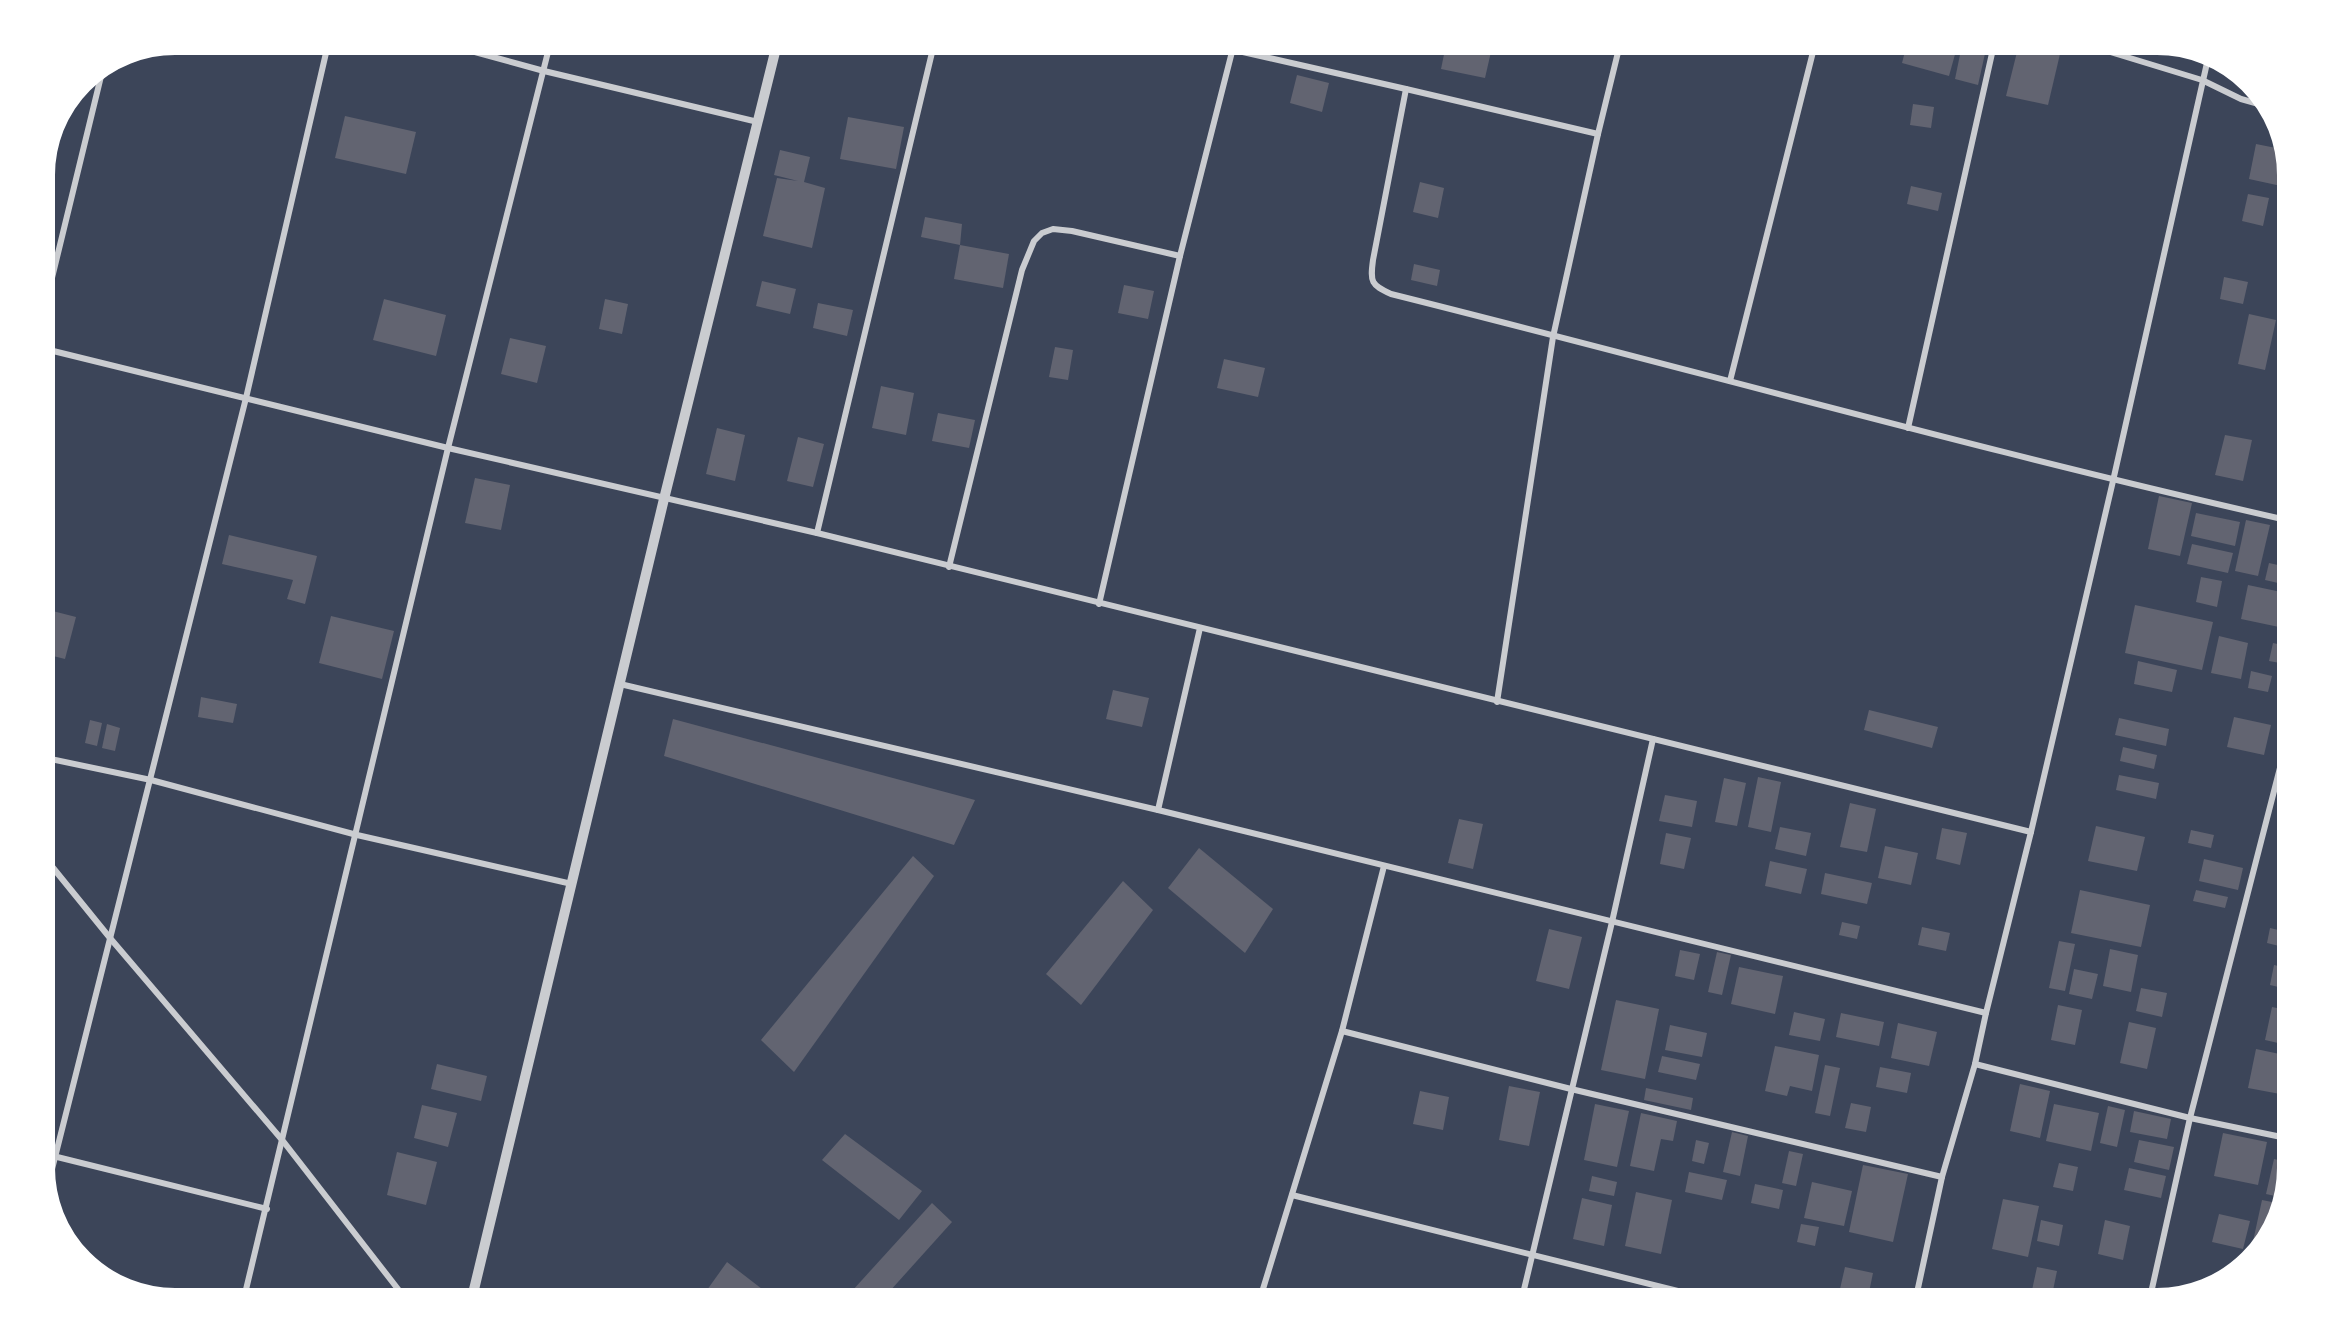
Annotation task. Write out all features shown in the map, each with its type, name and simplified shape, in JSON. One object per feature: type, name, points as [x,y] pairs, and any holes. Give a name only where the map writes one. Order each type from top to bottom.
[{"type":"street","points":[[51,1173],[246,398],[326,51]]},
{"type":"street","points":[[471,51],[544,71],[758,122]]},
{"type":"street","points":[[246,1292],[448,448],[549,51]]},
{"type":"street","points":[[473,1292],[664,498],[775,51]]},
{"type":"street","points":[[817,533],[932,51]]},
{"type":"street","points":[[1099,604],[1180,256],[1233,51]]},
{"type":"street","points":[[1238,51],[1598,134]]},
{"type":"street","points":[[1497,702],[1553,337],[1598,134],[1619,51]]},
{"type":"street","points":[[1730,381],[1813,51]]},
{"type":"street","points":[[1908,428],[1993,51]]},
{"type":"street","points":[[2107,51],[2202,80],[2241,99],[2258,104]]},
{"type":"street","points":[[1917,1292],[1942,1177],[1975,1064],[2031,832],[2207,62]]},
{"type":"street","points":[[51,282],[101,76]]},
{"type":"street","points":[[1406,88],[1371,276],[1372,283],[1391,294],[2113,481],[2281,520]]},
{"type":"street","points":[[949,567],[1022,270],[1034,241],[1042,233],[1053,229],[1072,231],[1180,256]]},
{"type":"street","points":[[51,350],[448,448],[817,533],[2031,832]]},
{"type":"street","points":[[1158,810],[1200,628]]},
{"type":"street","points":[[620,684],[1158,810],[1986,1013]]},
{"type":"street","points":[[1524,1292],[1570,1089],[1612,922],[1653,739]]},
{"type":"street","points":[[51,759],[151,780],[357,835],[572,884]]},
{"type":"street","points":[[2151,1292],[2190,1118],[2281,764]]},
{"type":"street","points":[[51,865],[283,1141],[400,1292]]},
{"type":"street","points":[[1262,1292],[1342,1031],[1383,866]]},
{"type":"street","points":[[1342,1031],[1570,1089],[1942,1177]]},
{"type":"street","points":[[1975,1064],[2190,1118],[2281,1137]]},
{"type":"street","points":[[51,1156],[267,1209]]},
{"type":"street","points":[[1292,1194],[1683,1292]]},
{"type":"shaded area","points":[[167,51],[2157,51],[2189,55],[2219,68],[2245,87],[2264,113],[2272,128],[2281,167],[2281,1168],[2277,1200],[2264,1230],[2245,1256],[2219,1275],[2189,1288],[2157,1292],[175,1292],[143,1288],[113,1275],[93,1261],[72,1237],[58,1208],[51,1176],[51,167],[55,143],[64,120],[72,106],[93,82],[128,60]]},
{"type":"building","points":[[1445,51],[1491,51],[1485,78],[1441,69]]},
{"type":"building","points":[[1905,51],[1956,51],[1949,76],[1902,63]]},
{"type":"building","points":[[1961,51],[1986,51],[1978,85],[1955,79]]},
{"type":"building","points":[[2017,51],[2048,51],[2060,54],[2048,105],[2006,96]]},
{"type":"building","points":[[1297,75],[1329,83],[1322,112],[1290,103]]},
{"type":"building","points":[[1913,104],[1934,107],[1931,128],[1910,125]]},
{"type":"building","points":[[345,116],[416,132],[406,174],[335,158]]},
{"type":"building","points":[[848,117],[904,127],[896,169],[840,159]]},
{"type":"building","points":[[2256,144],[2278,148],[2281,186],[2249,179]]},
{"type":"building","points":[[780,150],[810,157],[804,182],[825,188],[812,248],[763,236],[777,178],[798,181],[774,175]]},
{"type":"building","points":[[1420,182],[1444,188],[1438,218],[1413,212]]},
{"type":"building","points":[[1911,186],[1942,193],[1938,211],[1907,204]]},
{"type":"building","points":[[2248,194],[2269,198],[2263,226],[2242,221]]},
{"type":"building","points":[[925,217],[962,224],[960,245],[921,237]]},
{"type":"building","points":[[960,245],[1009,254],[1003,288],[954,279]]},
{"type":"building","points":[[1414,264],[1440,270],[1437,286],[1411,280]]},
{"type":"building","points":[[2224,277],[2248,282],[2243,304],[2220,299]]},
{"type":"building","points":[[762,281],[796,289],[790,314],[756,306]]},
{"type":"building","points":[[1124,285],[1154,291],[1148,319],[1118,313]]},
{"type":"building","points":[[384,299],[446,315],[436,356],[373,340]]},
{"type":"building","points":[[605,299],[628,304],[622,334],[599,329]]},
{"type":"building","points":[[818,303],[853,310],[847,336],[813,328]]},
{"type":"building","points":[[2249,314],[2276,320],[2265,370],[2238,364]]},
{"type":"building","points":[[510,338],[546,346],[537,383],[501,374]]},
{"type":"building","points":[[1055,347],[1073,350],[1068,380],[1049,377]]},
{"type":"building","points":[[1224,359],[1265,368],[1258,397],[1217,388]]},
{"type":"building","points":[[881,386],[914,393],[906,435],[872,428]]},
{"type":"building","points":[[938,413],[975,420],[969,448],[932,441]]},
{"type":"building","points":[[717,428],[745,435],[735,481],[706,474]]},
{"type":"building","points":[[2225,435],[2252,440],[2243,481],[2215,475]]},
{"type":"building","points":[[798,437],[824,444],[813,487],[787,481]]},
{"type":"building","points":[[475,478],[510,485],[501,530],[465,523]]},
{"type":"building","points":[[2159,496],[2192,503],[2180,556],[2148,549]]},
{"type":"building","points":[[2196,513],[2240,522],[2235,546],[2191,536]]},
{"type":"building","points":[[2246,520],[2270,525],[2258,576],[2235,571]]},
{"type":"building","points":[[229,535],[317,556],[305,604],[287,599],[293,580],[222,564]]},
{"type":"building","points":[[2192,544],[2233,553],[2228,573],[2187,564]]},
{"type":"building","points":[[2269,563],[2281,566],[2281,584],[2265,580]]},
{"type":"building","points":[[2201,577],[2222,581],[2217,607],[2196,602]]},
{"type":"building","points":[[2248,585],[2281,592],[2279,627],[2241,619]]},
{"type":"building","points":[[2135,605],[2213,622],[2202,670],[2125,653]]},
{"type":"building","points":[[51,611],[76,617],[65,659],[51,656]]},
{"type":"building","points":[[331,616],[394,631],[382,679],[319,663]]},
{"type":"building","points":[[2219,636],[2248,643],[2241,679],[2211,673]]},
{"type":"building","points":[[2273,643],[2281,645],[2281,663],[2269,661]]},
{"type":"building","points":[[2138,661],[2177,670],[2172,692],[2134,684]]},
{"type":"building","points":[[2251,671],[2272,676],[2268,692],[2248,688]]},
{"type":"building","points":[[1113,690],[1149,698],[1142,727],[1106,719]]},
{"type":"building","points":[[201,697],[237,704],[233,723],[198,717]]},
{"type":"building","points":[[1869,710],[1938,727],[1932,748],[1864,730]]},
{"type":"building","points":[[2234,717],[2271,725],[2264,755],[2227,747]]},
{"type":"building","points":[[2119,718],[2169,729],[2166,746],[2115,735]]},
{"type":"building","points":[[673,719],[975,800],[954,845],[664,756]]},
{"type":"building","points":[[90,720],[102,723],[97,746],[85,743]]},
{"type":"building","points":[[107,724],[120,728],[115,751],[102,748]]},
{"type":"building","points":[[2123,747],[2157,755],[2154,769],[2120,761]]},
{"type":"building","points":[[2119,775],[2159,783],[2156,799],[2116,790]]},
{"type":"building","points":[[1758,777],[1781,782],[1771,832],[1748,827]]},
{"type":"building","points":[[1724,778],[1746,783],[1737,826],[1715,822]]},
{"type":"building","points":[[1665,795],[1697,801],[1692,827],[1659,821]]},
{"type":"building","points":[[1850,803],[1876,809],[1867,852],[1840,847]]},
{"type":"building","points":[[1459,819],[1483,824],[1473,869],[1448,863]]},
{"type":"building","points":[[2096,826],[2145,837],[2137,871],[2088,861]]},
{"type":"building","points":[[1780,827],[1811,833],[1806,856],[1775,849]]},
{"type":"building","points":[[1942,828],[1967,833],[1960,865],[1936,859]]},
{"type":"building","points":[[2191,830],[2214,835],[2211,848],[2188,843]]},
{"type":"building","points":[[1666,833],[1691,838],[1684,869],[1660,864]]},
{"type":"building","points":[[1885,846],[1918,853],[1911,885],[1878,878]]},
{"type":"building","points":[[1199,848],[1273,909],[1245,953],[1168,888]]},
{"type":"building","points":[[913,856],[934,876],[794,1072],[761,1040]]},
{"type":"building","points":[[2204,859],[2243,868],[2238,890],[2199,881]]},
{"type":"building","points":[[1770,861],[1807,869],[1801,894],[1765,886]]},
{"type":"building","points":[[1825,873],[1872,883],[1867,904],[1821,894]]},
{"type":"building","points":[[1123,881],[1153,910],[1081,1005],[1046,974]]},
{"type":"building","points":[[2080,890],[2150,905],[2141,947],[2071,933]]},
{"type":"building","points":[[2196,890],[2228,897],[2225,908],[2193,901]]},
{"type":"building","points":[[1842,922],[1860,926],[1857,939],[1839,935]]},
{"type":"building","points":[[1922,927],[1950,933],[1946,951],[1918,945]]},
{"type":"building","points":[[2270,928],[2281,931],[2281,946],[2267,943]]},
{"type":"building","points":[[1549,929],[1582,937],[1569,989],[1536,981]]},
{"type":"building","points":[[2059,941],[2075,944],[2065,991],[2049,988]]},
{"type":"building","points":[[2110,949],[2138,955],[2131,992],[2103,986]]},
{"type":"building","points":[[1680,950],[1700,954],[1694,980],[1675,976]]},
{"type":"building","points":[[1717,952],[1731,955],[1722,995],[1708,992]]},
{"type":"building","points":[[2274,965],[2281,967],[2281,988],[2270,985]]},
{"type":"building","points":[[1739,967],[1783,976],[1775,1014],[1731,1004]]},
{"type":"building","points":[[2074,969],[2098,974],[2092,999],[2069,994]]},
{"type":"building","points":[[2141,988],[2167,993],[2162,1017],[2136,1011]]},
{"type":"building","points":[[1616,1000],[1659,1009],[1645,1079],[1601,1070]]},
{"type":"building","points":[[2058,1005],[2082,1010],[2075,1045],[2051,1040]]},
{"type":"building","points":[[2272,1007],[2281,1009],[2281,1044],[2265,1040]]},
{"type":"building","points":[[1794,1012],[1825,1019],[1820,1041],[1789,1035]]},
{"type":"building","points":[[1841,1013],[1884,1022],[1879,1046],[1836,1037]]},
{"type":"building","points":[[2129,1022],[2156,1028],[2147,1069],[2120,1063]]},
{"type":"building","points":[[1898,1023],[1937,1032],[1929,1066],[1891,1058]]},
{"type":"building","points":[[1670,1025],[1707,1033],[1702,1057],[1665,1050]]},
{"type":"building","points":[[1775,1046],[1819,1055],[1812,1091],[1790,1086],[1787,1096],[1765,1091]]},
{"type":"building","points":[[2256,1049],[2281,1054],[2280,1094],[2248,1088]]},
{"type":"building","points":[[1662,1056],[1700,1064],[1696,1080],[1658,1072]]},
{"type":"building","points":[[437,1064],[487,1076],[481,1101],[431,1089]]},
{"type":"building","points":[[1825,1065],[1840,1068],[1830,1116],[1815,1113]]},
{"type":"building","points":[[1880,1067],[1911,1073],[1907,1093],[1876,1087]]},
{"type":"building","points":[[2020,1084],[2050,1091],[2040,1138],[2010,1131]]},
{"type":"building","points":[[1509,1086],[1540,1092],[1529,1146],[1499,1140]]},
{"type":"building","points":[[1646,1088],[1693,1098],[1691,1110],[1644,1100]]},
{"type":"building","points":[[1420,1091],[1449,1097],[1443,1130],[1413,1124]]},
{"type":"building","points":[[1851,1103],[1871,1107],[1866,1132],[1845,1128]]},
{"type":"building","points":[[1595,1104],[1629,1111],[1617,1167],[1584,1160]]},
{"type":"building","points":[[2054,1104],[2099,1113],[2091,1151],[2046,1141]]},
{"type":"building","points":[[422,1105],[457,1113],[448,1147],[414,1138]]},
{"type":"building","points":[[2108,1106],[2125,1110],[2117,1147],[2100,1143]]},
{"type":"building","points":[[2134,1111],[2171,1119],[2167,1139],[2130,1132]]},
{"type":"building","points":[[1641,1113],[1677,1121],[1673,1141],[1661,1139],[1654,1171],[1630,1166]]},
{"type":"building","points":[[1732,1132],[1748,1136],[1740,1176],[1723,1172]]},
{"type":"building","points":[[2223,1133],[2267,1142],[2258,1185],[2214,1176]]},
{"type":"building","points":[[845,1134],[922,1191],[899,1220],[822,1160]]},
{"type":"building","points":[[1696,1140],[1709,1143],[1704,1164],[1692,1161]]},
{"type":"building","points":[[2139,1140],[2174,1147],[2169,1170],[2134,1162]]},
{"type":"building","points":[[1789,1151],[1803,1154],[1796,1186],[1782,1183]]},
{"type":"building","points":[[397,1152],[437,1162],[426,1205],[387,1195]]},
{"type":"building","points":[[2274,1159],[2281,1161],[2278,1197],[2266,1194]]},
{"type":"building","points":[[2059,1163],[2078,1167],[2073,1191],[2053,1187]]},
{"type":"building","points":[[1863,1165],[1908,1174],[1893,1242],[1849,1232]]},
{"type":"building","points":[[2129,1168],[2166,1176],[2161,1198],[2124,1190]]},
{"type":"building","points":[[1689,1172],[1727,1180],[1722,1200],[1685,1192]]},
{"type":"building","points":[[1592,1176],[1617,1182],[1614,1196],[1589,1191]]},
{"type":"building","points":[[1812,1182],[1852,1191],[1844,1226],[1804,1218]]},
{"type":"building","points":[[1755,1184],[1783,1190],[1779,1209],[1751,1203]]},
{"type":"building","points":[[1636,1192],[1672,1200],[1661,1254],[1625,1246]]},
{"type":"building","points":[[1582,1198],[1612,1205],[1604,1246],[1573,1239]]},
{"type":"building","points":[[2003,1199],[2039,1206],[2028,1257],[1992,1249]]},
{"type":"building","points":[[2262,1200],[2276,1203],[2264,1230],[2252,1246]]},
{"type":"building","points":[[932,1203],[952,1222],[889,1292],[851,1292]]},
{"type":"building","points":[[2219,1214],[2250,1221],[2243,1249],[2212,1242]]},
{"type":"building","points":[[2041,1220],[2063,1225],[2059,1246],[2037,1241]]},
{"type":"building","points":[[2105,1220],[2130,1226],[2123,1260],[2098,1254]]},
{"type":"building","points":[[1801,1224],[1819,1227],[1815,1246],[1797,1242]]},
{"type":"building","points":[[727,1262],[766,1292],[710,1292],[707,1290]]},
{"type":"building","points":[[1845,1267],[1873,1273],[1869,1292],[1839,1292]]},
{"type":"building","points":[[2037,1267],[2057,1271],[2053,1292],[2032,1292]]}]
